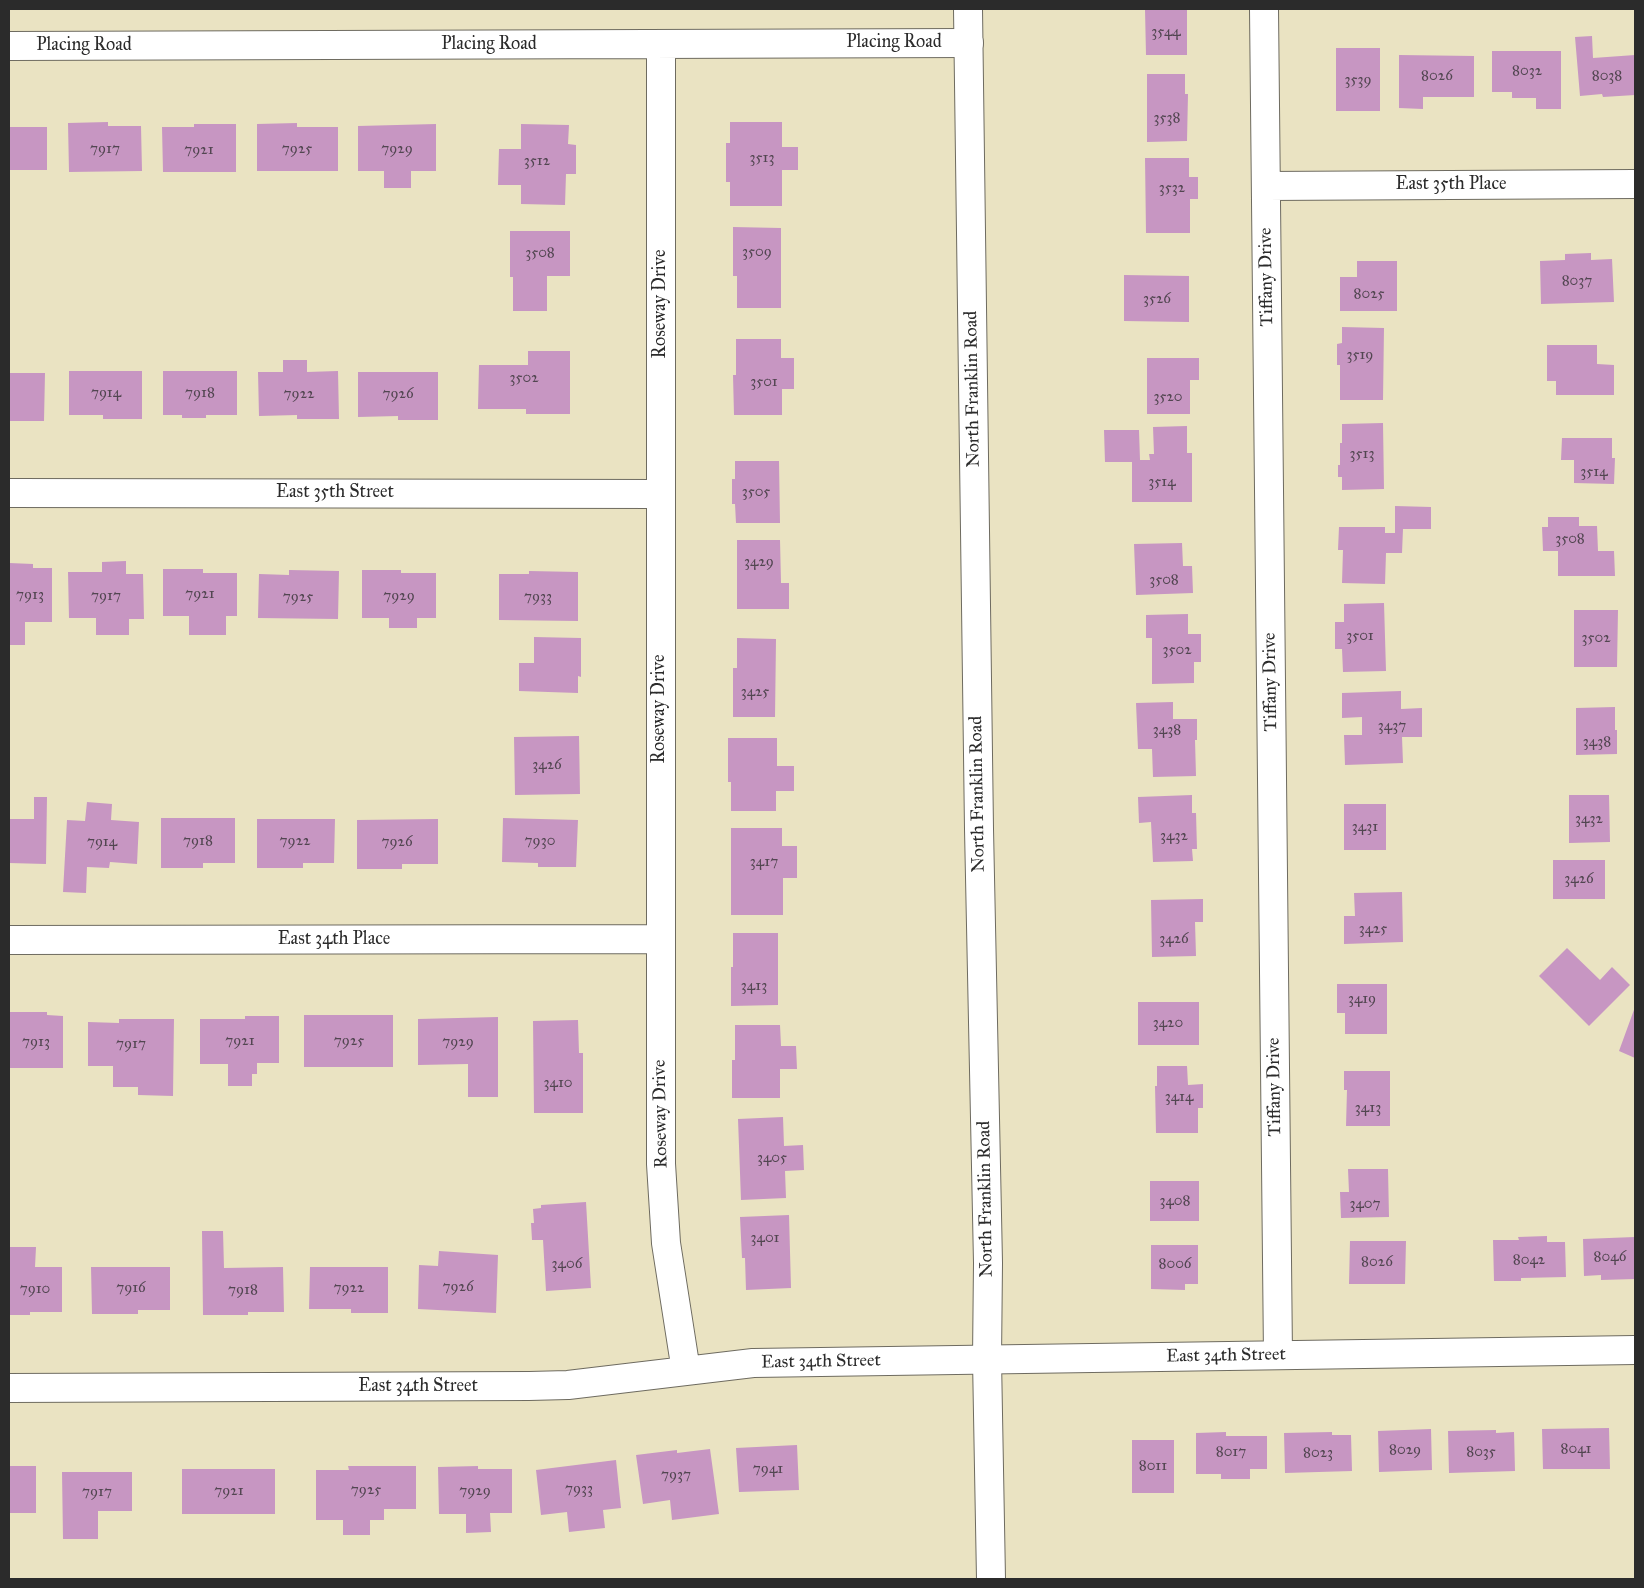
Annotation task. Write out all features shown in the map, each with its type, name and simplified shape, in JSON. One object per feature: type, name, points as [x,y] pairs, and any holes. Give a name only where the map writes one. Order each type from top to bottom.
[{"type":"street","name":"North Franklin Road","points":[[968,9],[979,829],[988,1263],[987,1359],[991,1579]]},
{"type":"street","name":"Tiffany Drive","points":[[1264,9],[1278,1356]]},
{"type":"street","name":"Placing Road","points":[[9,46],[968,43]]},
{"type":"street","name":"Roseway Drive","points":[[661,44],[660,1135],[663,1211],[670,1273],[686,1371]]},
{"type":"street","name":"East 35th Place","points":[[1266,186],[1635,184]]},
{"type":"street","name":"East 35th Street","points":[[9,493],[661,494]]},
{"type":"street","name":"East 34th Place","points":[[9,940],[660,939]]},
{"type":"street","name":"East 34th Street","points":[[9,1388],[529,1386],[568,1385],[753,1363],[1635,1350]]},
{"type":"building","points":[[1145,9],[1187,9],[1187,55],[1146,55]]},
{"type":"building","points":[[1592,36],[1593,58],[1635,55],[1635,95],[1603,97],[1602,94],[1580,96],[1575,37]]},
{"type":"building","points":[[1336,48],[1380,48],[1380,111],[1336,111]]},
{"type":"building","points":[[1492,51],[1561,51],[1561,109],[1536,109],[1536,98],[1512,98],[1512,92],[1492,92]]},
{"type":"building","points":[[1399,55],[1474,56],[1474,97],[1423,97],[1423,109],[1399,108]]},
{"type":"building","points":[[1147,74],[1185,74],[1185,94],[1188,94],[1187,141],[1147,142]]},
{"type":"building","points":[[108,122],[108,126],[141,126],[142,171],[69,172],[68,123]]},
{"type":"building","points":[[730,122],[782,122],[782,147],[798,147],[798,170],[782,170],[782,206],[730,206],[730,182],[726,182],[726,143],[730,143]]},
{"type":"building","points":[[297,123],[297,127],[338,127],[338,171],[257,171],[257,124]]},
{"type":"building","points":[[194,124],[236,124],[236,172],[163,172],[162,127],[194,127]]},
{"type":"building","points":[[436,124],[436,171],[411,171],[411,188],[384,188],[384,171],[358,171],[358,126]]},
{"type":"building","points":[[521,124],[569,125],[568,144],[576,145],[576,174],[566,174],[565,205],[521,204],[521,185],[498,185],[499,149],[521,149]]},
{"type":"building","points":[[9,127],[47,127],[47,170],[9,170]]},
{"type":"building","points":[[1145,158],[1189,158],[1189,177],[1198,177],[1198,199],[1190,199],[1190,233],[1146,233]]},
{"type":"building","points":[[733,227],[781,228],[781,308],[737,308],[737,276],[733,276]]},
{"type":"building","points":[[510,231],[570,231],[570,276],[547,276],[547,311],[513,311],[513,277],[510,277]]},
{"type":"building","points":[[1591,253],[1591,260],[1612,259],[1614,302],[1541,304],[1540,261],[1565,260],[1565,254]]},
{"type":"building","points":[[1357,261],[1397,261],[1397,311],[1340,311],[1340,277],[1357,277]]},
{"type":"building","points":[[1124,275],[1189,276],[1189,322],[1124,321]]},
{"type":"building","points":[[1342,327],[1384,328],[1383,400],[1340,400],[1340,365],[1337,365],[1337,344],[1342,343]]},
{"type":"building","points":[[736,339],[781,339],[781,358],[794,358],[794,389],[782,389],[782,415],[734,415],[733,375],[736,375]]},
{"type":"building","points":[[1547,345],[1597,345],[1597,364],[1614,365],[1614,395],[1556,395],[1556,381],[1547,381]]},
{"type":"building","points":[[528,351],[570,351],[570,414],[526,414],[526,409],[478,409],[479,365],[528,365]]},
{"type":"building","points":[[1147,358],[1199,358],[1199,380],[1190,380],[1190,414],[1147,414]]},
{"type":"building","points":[[283,360],[307,360],[307,372],[338,371],[339,419],[297,419],[297,415],[259,416],[258,372],[283,372]]},
{"type":"building","points":[[69,371],[142,371],[142,419],[103,419],[103,415],[69,415]]},
{"type":"building","points":[[163,371],[237,371],[237,415],[206,415],[206,418],[182,418],[182,415],[163,415]]},
{"type":"building","points":[[358,372],[438,372],[438,420],[398,420],[398,416],[358,417]]},
{"type":"building","points":[[9,373],[45,373],[44,421],[9,421]]},
{"type":"building","points":[[1383,423],[1384,489],[1342,490],[1342,477],[1338,477],[1338,465],[1340,465],[1342,424]]},
{"type":"building","points":[[1187,426],[1187,453],[1192,453],[1192,502],[1132,502],[1132,462],[1105,462],[1104,430],[1139,430],[1140,460],[1150,460],[1149,454],[1154,454],[1153,427]]},
{"type":"building","points":[[1562,438],[1612,438],[1612,458],[1615,458],[1614,484],[1574,483],[1574,460],[1561,460]]},
{"type":"building","points":[[735,461],[779,461],[780,523],[736,523],[735,504],[732,504],[732,479],[735,479]]},
{"type":"building","points":[[1395,506],[1431,507],[1431,529],[1403,529],[1402,553],[1386,553],[1385,584],[1342,583],[1343,550],[1338,550],[1339,527],[1385,527],[1385,533],[1395,533]]},
{"type":"building","points":[[1548,517],[1579,517],[1579,526],[1597,526],[1598,551],[1614,551],[1615,576],[1558,576],[1558,551],[1543,551],[1542,527],[1548,527]]},
{"type":"building","points":[[737,540],[780,540],[781,583],[789,583],[789,609],[737,609]]},
{"type":"building","points":[[1182,543],[1183,566],[1192,566],[1193,593],[1136,595],[1134,544]]},
{"type":"building","points":[[126,561],[126,574],[143,574],[144,619],[129,619],[129,635],[96,635],[96,618],[69,618],[68,572],[102,572],[102,562]]},
{"type":"building","points":[[9,563],[33,564],[33,568],[52,568],[52,622],[25,622],[25,645],[9,645]]},
{"type":"building","points":[[163,569],[203,569],[203,573],[237,573],[237,616],[226,616],[226,635],[189,635],[189,616],[163,616]]},
{"type":"building","points":[[289,570],[339,571],[338,619],[258,618],[259,574],[289,575]]},
{"type":"building","points":[[362,570],[401,570],[401,573],[436,573],[436,618],[417,618],[417,628],[389,628],[389,618],[362,618]]},
{"type":"building","points":[[529,571],[578,572],[578,621],[499,620],[499,574],[529,574]]},
{"type":"building","points":[[1384,603],[1386,671],[1343,672],[1342,649],[1335,649],[1335,622],[1344,622],[1344,604]]},
{"type":"building","points":[[1574,610],[1618,610],[1617,667],[1574,667]]},
{"type":"building","points":[[1188,614],[1188,634],[1201,634],[1201,662],[1194,662],[1194,683],[1152,684],[1152,638],[1146,638],[1146,615]]},
{"type":"building","points":[[534,637],[581,638],[581,677],[578,676],[578,693],[519,691],[519,663],[534,663]]},
{"type":"building","points":[[737,638],[776,639],[775,717],[733,717],[733,668],[737,668]]},
{"type":"building","points":[[1401,691],[1401,709],[1422,708],[1422,737],[1402,737],[1403,763],[1345,765],[1344,735],[1362,735],[1362,717],[1342,718],[1342,693]]},
{"type":"building","points":[[1173,702],[1173,719],[1197,719],[1197,740],[1195,740],[1196,776],[1153,777],[1152,749],[1138,749],[1136,703]]},
{"type":"building","points":[[1615,707],[1617,754],[1576,755],[1576,708]]},
{"type":"building","points":[[579,736],[580,794],[515,795],[514,737]]},
{"type":"building","points":[[728,738],[777,738],[777,766],[794,766],[794,791],[776,791],[776,811],[731,811],[731,782],[728,782]]},
{"type":"building","points":[[1192,795],[1192,813],[1196,813],[1197,849],[1192,849],[1193,861],[1153,862],[1151,822],[1139,823],[1138,797]]},
{"type":"building","points":[[1569,795],[1609,795],[1610,842],[1569,843]]},
{"type":"building","points":[[34,797],[47,797],[46,864],[9,863],[9,819],[34,819]]},
{"type":"building","points":[[87,802],[112,804],[111,820],[139,822],[137,864],[110,862],[109,868],[87,867],[86,893],[63,892],[67,820],[85,821]]},
{"type":"building","points":[[1344,804],[1386,804],[1386,850],[1344,850]]},
{"type":"building","points":[[161,818],[235,818],[235,863],[203,863],[203,868],[161,868]]},
{"type":"building","points":[[503,818],[578,820],[576,867],[538,867],[538,863],[502,862]]},
{"type":"building","points":[[257,819],[335,819],[334,863],[303,863],[303,868],[257,868]]},
{"type":"building","points":[[438,819],[438,864],[402,864],[402,869],[357,869],[357,820]]},
{"type":"building","points":[[731,828],[782,828],[782,846],[797,846],[797,878],[783,878],[783,915],[731,915]]},
{"type":"building","points":[[1553,860],[1605,860],[1605,899],[1553,899]]},
{"type":"building","points":[[1402,892],[1403,942],[1344,944],[1344,916],[1355,916],[1354,893]]},
{"type":"building","points":[[1203,899],[1203,922],[1195,922],[1196,956],[1152,957],[1151,900]]},
{"type":"building","points":[[733,933],[778,933],[778,1005],[731,1006]]},
{"type":"building","points":[[1567,948],[1600,980],[1612,967],[1630,985],[1589,1026],[1539,976]]},
{"type":"building","points":[[1337,984],[1387,984],[1387,1034],[1345,1034],[1345,1013],[1337,1013]]},
{"type":"building","points":[[1138,1002],[1199,1002],[1199,1045],[1138,1045]]},
{"type":"building","points":[[1635,1007],[1635,1058],[1619,1051]]},
{"type":"building","points":[[9,1012],[47,1012],[47,1015],[63,1016],[63,1068],[9,1068]]},
{"type":"building","points":[[304,1015],[393,1015],[393,1067],[304,1067]]},
{"type":"building","points":[[245,1016],[279,1016],[279,1063],[257,1063],[257,1074],[252,1074],[252,1086],[228,1086],[228,1064],[200,1064],[200,1019],[245,1019]]},
{"type":"building","points":[[498,1017],[498,1097],[468,1097],[468,1064],[418,1065],[418,1019]]},
{"type":"building","points":[[119,1019],[174,1019],[173,1096],[138,1095],[138,1087],[113,1087],[113,1066],[88,1066],[88,1022],[119,1023]]},
{"type":"building","points":[[578,1020],[579,1053],[583,1053],[583,1113],[534,1113],[533,1021]]},
{"type":"building","points":[[735,1025],[780,1025],[781,1046],[796,1046],[797,1069],[780,1069],[780,1098],[732,1098],[732,1060],[735,1060]]},
{"type":"building","points":[[1157,1066],[1187,1066],[1188,1085],[1203,1084],[1203,1108],[1198,1108],[1198,1133],[1156,1133],[1155,1086],[1157,1086]]},
{"type":"building","points":[[1344,1071],[1390,1071],[1390,1126],[1346,1126],[1347,1090],[1344,1090]]},
{"type":"building","points":[[783,1117],[784,1146],[803,1145],[804,1170],[785,1171],[786,1198],[741,1200],[738,1119]]},
{"type":"building","points":[[1348,1169],[1388,1169],[1389,1217],[1341,1218],[1340,1192],[1349,1192]]},
{"type":"building","points":[[1150,1181],[1199,1181],[1199,1221],[1150,1221]]},
{"type":"building","points":[[586,1202],[591,1288],[546,1291],[543,1240],[532,1240],[531,1223],[534,1223],[533,1209],[541,1208],[541,1205]]},
{"type":"building","points":[[789,1215],[791,1288],[746,1290],[745,1258],[742,1258],[740,1217]]},
{"type":"building","points":[[202,1231],[223,1231],[224,1268],[283,1267],[284,1312],[248,1312],[248,1315],[203,1315]]},
{"type":"building","points":[[1547,1236],[1547,1242],[1565,1242],[1566,1277],[1494,1281],[1493,1240],[1519,1240],[1518,1237]]},
{"type":"building","points":[[1635,1237],[1635,1279],[1601,1280],[1601,1275],[1584,1276],[1583,1239]]},
{"type":"building","points":[[1350,1241],[1406,1241],[1405,1284],[1349,1284]]},
{"type":"building","points":[[1151,1245],[1198,1245],[1198,1284],[1185,1284],[1185,1290],[1151,1289]]},
{"type":"building","points":[[9,1247],[36,1247],[35,1267],[62,1267],[62,1312],[30,1312],[30,1315],[9,1315]]},
{"type":"building","points":[[439,1251],[498,1255],[496,1313],[418,1309],[419,1265],[438,1266]]},
{"type":"building","points":[[91,1267],[170,1267],[170,1310],[138,1310],[138,1314],[92,1314]]},
{"type":"building","points":[[310,1267],[388,1267],[388,1313],[351,1313],[351,1309],[309,1309]]},
{"type":"building","points":[[1609,1428],[1610,1469],[1543,1469],[1542,1429]]},
{"type":"building","points":[[1431,1429],[1432,1470],[1379,1472],[1378,1431]]},
{"type":"building","points":[[1496,1430],[1496,1433],[1514,1432],[1515,1471],[1449,1473],[1448,1431]]},
{"type":"building","points":[[1226,1432],[1226,1436],[1267,1436],[1267,1469],[1250,1469],[1250,1479],[1221,1479],[1221,1474],[1196,1474],[1196,1433]]},
{"type":"building","points":[[1332,1432],[1332,1435],[1351,1435],[1352,1471],[1285,1473],[1284,1433]]},
{"type":"building","points":[[1132,1440],[1174,1440],[1174,1493],[1132,1493]]},
{"type":"building","points":[[797,1445],[799,1490],[739,1492],[736,1448]]},
{"type":"building","points":[[710,1449],[719,1514],[672,1520],[670,1500],[643,1504],[636,1455],[677,1450],[677,1453]]},
{"type":"building","points":[[616,1460],[621,1508],[603,1510],[605,1528],[569,1532],[567,1512],[541,1515],[536,1470]]},
{"type":"building","points":[[9,1466],[36,1466],[36,1513],[9,1513]]},
{"type":"building","points":[[348,1466],[416,1466],[416,1509],[384,1509],[384,1520],[370,1520],[370,1535],[343,1535],[343,1520],[316,1520],[316,1470],[349,1470]]},
{"type":"building","points":[[478,1466],[478,1469],[512,1469],[512,1513],[490,1513],[491,1532],[466,1533],[466,1514],[439,1514],[438,1467]]},
{"type":"building","points":[[182,1469],[275,1469],[275,1514],[182,1514]]},
{"type":"building","points":[[62,1472],[132,1472],[132,1511],[98,1511],[98,1539],[63,1539]]}]
